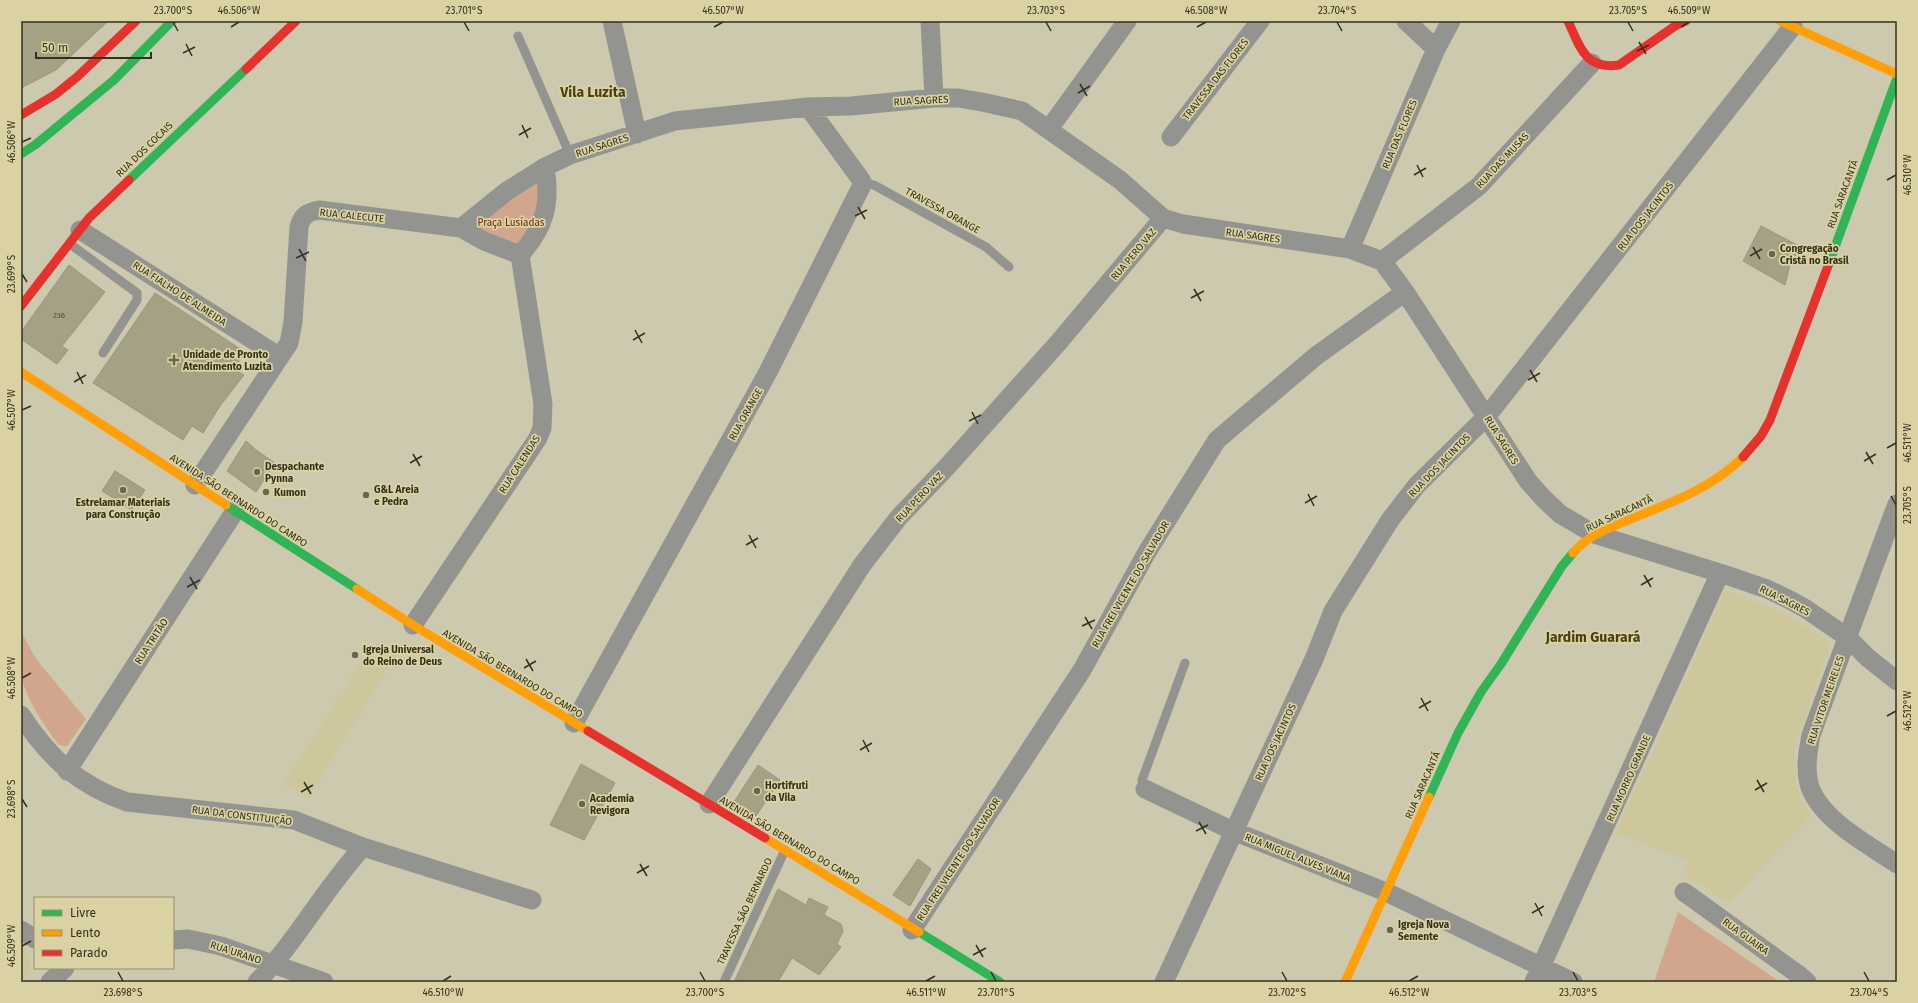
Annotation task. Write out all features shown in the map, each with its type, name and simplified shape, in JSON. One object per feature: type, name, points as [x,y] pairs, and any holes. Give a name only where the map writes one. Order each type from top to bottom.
[{"type":"street","points":[[21,115],[56,94],[77,77],[136,21]]},
{"type":"street","points":[[21,154],[114,80],[172,21]]},
{"type":"street","name":"RUA DOS COCAIS","points":[[21,306],[89,218],[144,164],[296,21]]},
{"type":"street","points":[[612,21],[637,134]]},
{"type":"street","points":[[930,21],[934,98]]},
{"type":"street","points":[[1049,129],[1127,21]]},
{"type":"street","name":"TRAVESSA DAS FLORES","points":[[1172,136],[1260,21]]},
{"type":"street","points":[[1406,21],[1436,49]]},
{"type":"street","name":"RUA DAS FLORES","points":[[1350,249],[1436,49],[1451,21]]},
{"type":"street","points":[[1568,21],[1586,56],[1592,63],[1608,68],[1619,64],[1675,26],[1686,21]]},
{"type":"street","points":[[1787,24],[1897,74]]},
{"type":"street","name":"RUA DOS JACINTOS","points":[[1164,982],[1314,659],[1333,611],[1365,558],[1390,520],[1417,485],[1487,416],[1787,24]]},
{"type":"street","name":"RUA DAS MUSAS","points":[[1382,261],[1479,186],[1592,63]]},
{"type":"street","name":"RUA SARACANTÃ","points":[[1345,982],[1458,733],[1482,692],[1562,566],[1580,545],[1594,534],[1701,487],[1720,476],[1739,462],[1756,443],[1770,420],[1897,78]]},
{"type":"street","name":"RUA SAGRES","points":[[545,167],[570,155],[675,121],[808,107],[851,106],[934,98],[958,98],[1022,111],[1120,180],[1163,218],[1183,224],[1350,249],[1382,261],[1405,292],[1528,481],[1560,514],[1594,534],[1720,573],[1767,589],[1790,600],[1847,637],[1868,658],[1897,681]]},
{"type":"street","points":[[808,107],[862,182]]},
{"type":"street","points":[[545,167],[548,186],[542,224],[520,255],[484,241],[461,228],[507,191],[545,167]]},
{"type":"street","name":"RUA ORANGE","points":[[574,723],[768,372],[855,200],[862,182]]},
{"type":"street","name":"RUA CALECUTE","points":[[195,485],[289,343],[291,336],[299,227],[305,214],[319,210],[461,228]]},
{"type":"street","name":"RUA PERO VAZ","points":[[709,804],[862,565],[899,517],[945,469],[1058,343],[1163,218]]},
{"type":"street","name":"RUA FIALHO DE ALMEIDA","points":[[75,237],[280,357]]},
{"type":"street","name":"RUA CALENDAS","points":[[413,625],[538,438],[542,428],[543,404],[520,255]]},
{"type":"street","name":"RUA FREI VICENTE DO SALVADOR","points":[[912,930],[1082,670],[1147,552],[1217,440],[1316,356],[1405,292]]},
{"type":"street","name":"AVENIDA SÃO BERNARDO DO CAMPO","points":[[21,372],[413,625],[785,850],[912,930],[1000,982]]},
{"type":"street","name":"RUA VITOR MEIRELES","points":[[1897,504],[1811,735],[1807,766],[1809,784],[1816,799],[1838,823],[1897,864]]},
{"type":"street","name":"RUA TRITÃO","points":[[68,771],[235,511]]},
{"type":"street","name":"RUA MORRO GRANDE","points":[[1538,974],[1720,573]]},
{"type":"street","name":"RUA DA CONSTITUIÇÃO","points":[[21,715],[51,755],[68,771],[95,789],[128,802],[294,820],[363,847],[532,900]]},
{"type":"street","name":"RUA MIGUEL ALVES VIANA","points":[[1144,789],[1233,831],[1386,892],[1538,974],[1573,982]]},
{"type":"street","points":[[257,982],[274,965],[348,864],[363,847]]},
{"type":"street","name":"RUA GUAIRA","points":[[1684,892],[1799,975],[1806,982]]},
{"type":"street","points":[[21,930],[34,938]]},
{"type":"street","name":"RUA URANO","points":[[174,940],[188,939],[221,946],[324,982]]},
{"type":"street","points":[[50,982],[64,969]]},
{"type":"lane","points":[[518,36],[570,155]]},
{"type":"lane","name":"TRAVESSA ORANGE","points":[[862,182],[874,185],[952,227],[986,247],[1009,267]]},
{"type":"lane","points":[[75,237],[137,293],[137,300],[103,353]]},
{"type":"lane","name":"RUA MIGUEL ALVES VIANA","points":[[1144,789],[1142,780],[1185,663]]},
{"type":"lane","name":"TRAVESSA SÃO BERNARDO","points":[[724,982],[785,850]]},
{"type":"shaded area","points":[[1729,591],[1784,614],[1827,640],[1830,644],[1794,751],[1796,783],[1801,797],[1811,815],[1729,904],[1684,873],[1688,861],[1616,833],[1724,593]]},
{"type":"shaded area","points":[[375,643],[398,653],[308,798],[283,783]]},
{"type":"shaded area","points":[[21,947],[29,955],[31,970],[21,981]]},
{"type":"green space","name":"Praça Lusíadas","points":[[539,180],[540,186],[534,220],[517,246],[475,227],[494,211]]},
{"type":"green space","points":[[21,632],[36,659],[86,719],[67,746],[59,745],[53,738],[41,720],[26,691],[21,672]]},
{"type":"green space","points":[[1678,912],[1780,982],[1654,982]]},
{"type":"building","points":[[21,21],[108,21],[56,70],[21,88]]},
{"type":"building","name":"Congregação Cristã no Brasil","points":[[1761,226],[1801,247],[1790,265],[1785,285],[1743,261]]},
{"type":"building","points":[[69,265],[105,292],[62,346],[68,350],[57,364],[21,339],[21,332]]},
{"type":"building","name":"Unidade de Pronto Atendimento Luzita","points":[[155,293],[245,352],[233,369],[244,375],[220,406],[203,433],[192,426],[183,440],[93,383]]},
{"type":"building","points":[[246,441],[275,463],[256,492],[227,471]]},
{"type":"building","name":"Estrelamar Materiais para Construção","points":[[115,471],[145,490],[132,510],[102,491]]},
{"type":"building","name":"Academia Revigora","points":[[581,764],[615,783],[584,840],[550,825]]},
{"type":"building","name":"Hortifruti da Vila","points":[[758,765],[780,780],[756,816],[734,802]]},
{"type":"building","points":[[918,859],[931,869],[910,906],[893,895]]},
{"type":"building","points":[[778,889],[806,905],[809,898],[828,907],[824,915],[841,924],[843,931],[837,944],[841,947],[819,975],[792,958],[778,982],[734,982]]},
{"type":"traffic: fast","points":[[21,154],[35,145],[114,80],[172,21]]},
{"type":"traffic: fast","points":[[129,180],[246,69]]},
{"type":"traffic: fast","points":[[1828,266],[1897,78]]},
{"type":"traffic: fast","points":[[226,505],[357,589]]},
{"type":"traffic: fast","points":[[1429,797],[1458,733],[1481,692],[1501,664],[1562,566],[1573,553]]},
{"type":"traffic: fast","points":[[919,932],[1000,982]]},
{"type":"traffic: slow","points":[[1780,21],[1897,74]]},
{"type":"traffic: slow","points":[[21,372],[226,505]]},
{"type":"traffic: slow","points":[[1573,553],[1594,535],[1679,499],[1707,485],[1743,457]]},
{"type":"traffic: slow","points":[[357,589],[413,625],[588,731]]},
{"type":"traffic: slow","points":[[1345,982],[1429,797]]},
{"type":"traffic: slow","points":[[765,838],[919,932]]},
{"type":"traffic: jam","points":[[21,115],[56,94],[77,77],[136,21]]},
{"type":"traffic: jam","points":[[246,69],[296,21]]},
{"type":"traffic: jam","points":[[1568,21],[1576,40],[1585,55],[1598,64],[1608,66],[1619,65],[1675,26],[1686,21]]},
{"type":"traffic: jam","points":[[21,306],[89,218],[129,180]]},
{"type":"traffic: jam","points":[[1743,457],[1761,436],[1770,420],[1828,266]]},
{"type":"traffic: jam","points":[[588,731],[765,838]]},
{"type":"place","name":"Congregação Cristã no Brasil","points":[[1772,254]]},
{"type":"place","name":"Unidade de Pronto Atendimento Luzita","points":[[174,360]]},
{"type":"place","name":"Despachante Pynna","points":[[257,472]]},
{"type":"place","name":"Estrelamar Materiais para Construção","points":[[123,490]]},
{"type":"place","name":"Kumon","points":[[266,492]]},
{"type":"place","name":"G&L Areia e Pedra","points":[[366,495]]},
{"type":"place","name":"Igreja Universal do Reino de Deus","points":[[355,655]]},
{"type":"place","name":"Hortifruti da Vila","points":[[757,791]]},
{"type":"place","name":"Academia Revigora","points":[[582,804]]},
{"type":"place","name":"Igreja Nova Semente","points":[[1390,930]]},
{"type":"district","name":"Vila Luzita","points":[[593,92]]},
{"type":"district","name":"Jardim Guarará","points":[[1593,637]]}]
